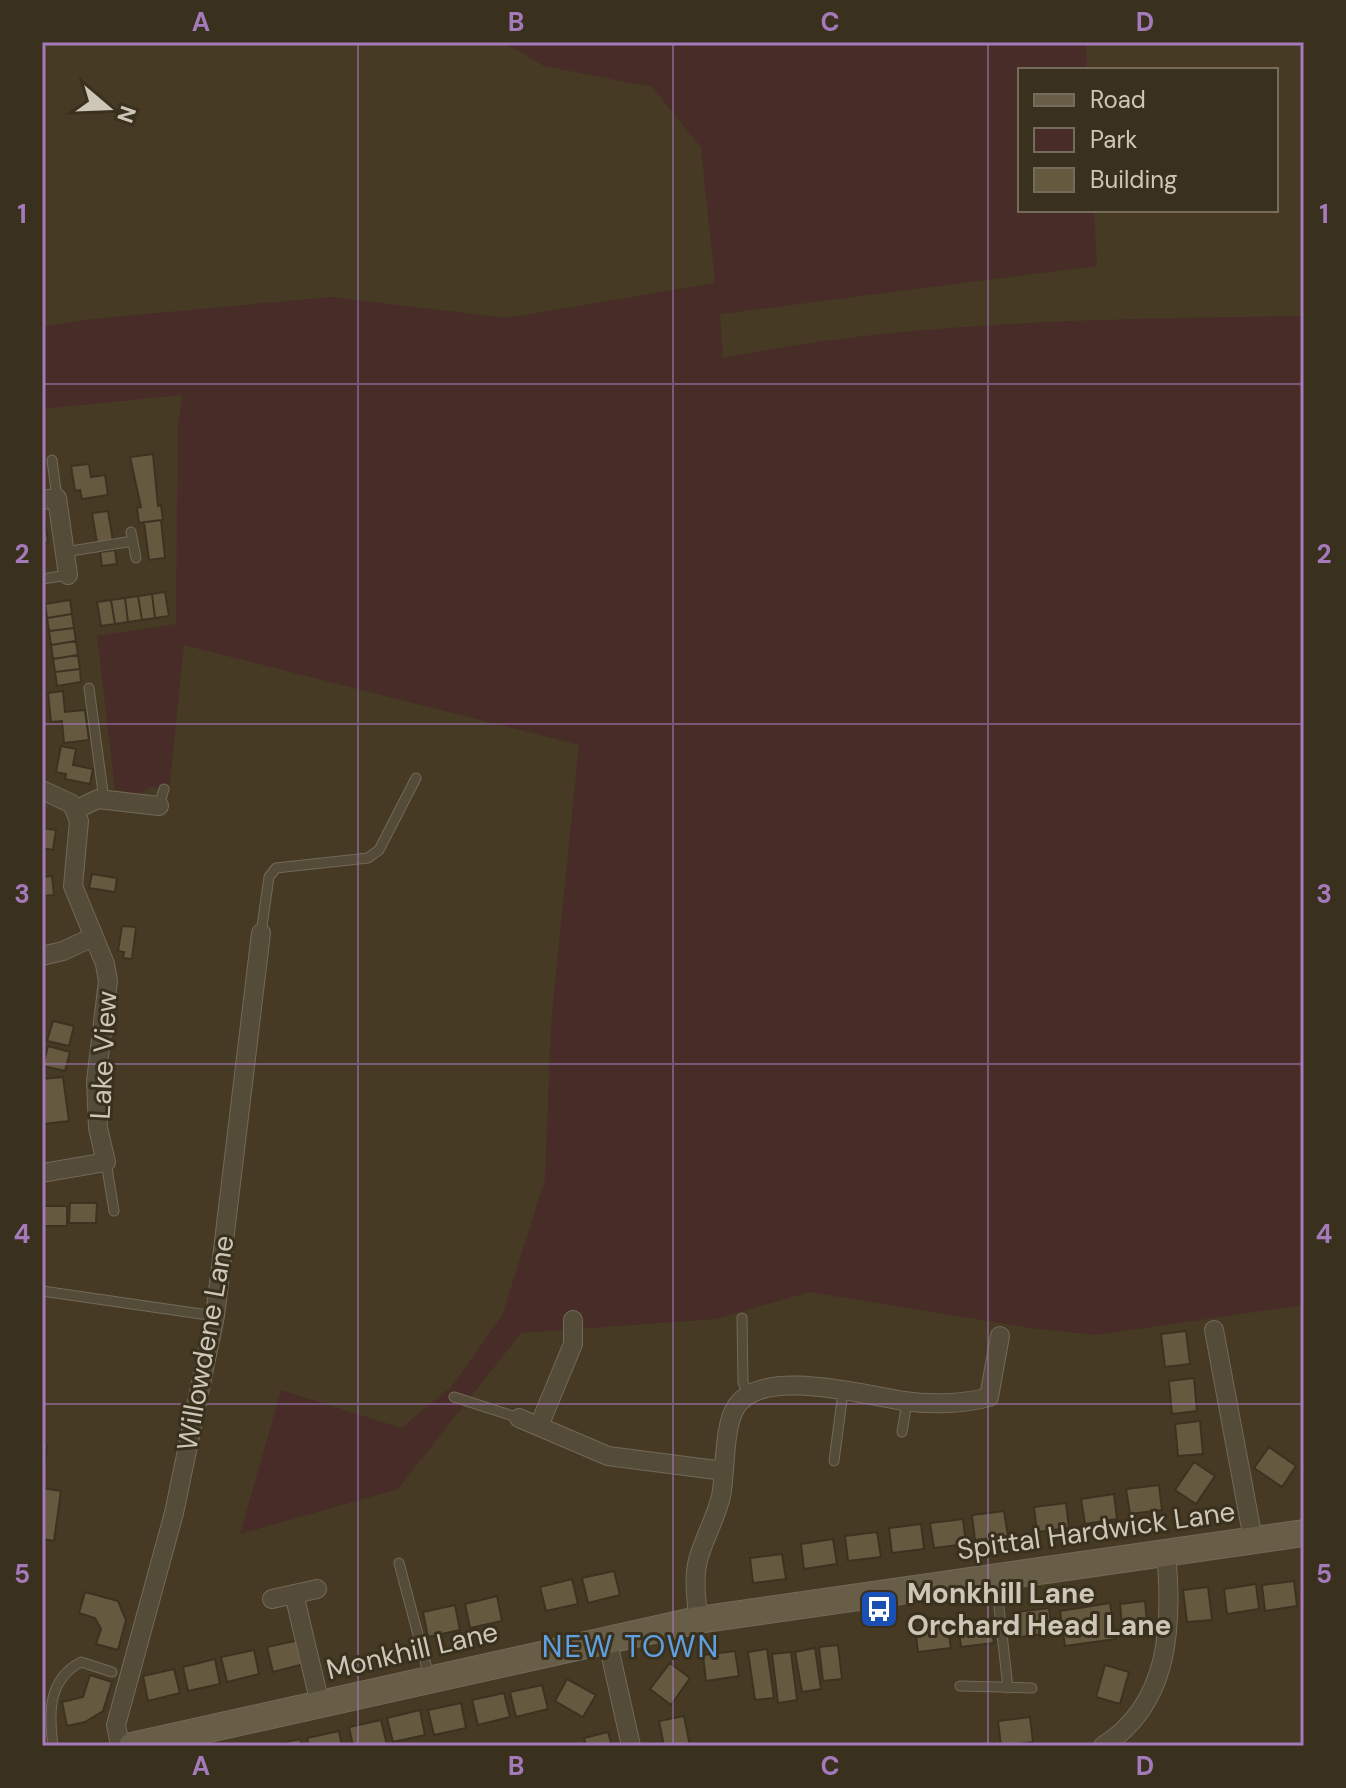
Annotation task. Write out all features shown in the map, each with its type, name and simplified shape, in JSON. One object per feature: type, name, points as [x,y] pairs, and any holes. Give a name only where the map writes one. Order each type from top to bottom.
[{"type":"street","points":[[49,499],[65,552],[68,575]]},
{"type":"street","points":[[42,790],[64,799],[75,810],[91,801],[162,797]]},
{"type":"street","name":"Lake View","points":[[75,810],[79,821],[73,886],[105,964],[108,981],[96,1081],[98,1128],[106,1162]]},
{"type":"street","name":"Willowdene Lane","points":[[120,1746],[116,1725],[174,1513],[215,1316],[261,933]]},
{"type":"street","points":[[42,956],[63,951],[93,937]]},
{"type":"street","points":[[42,1173],[106,1162]]},
{"type":"street","points":[[539,1426],[573,1344],[573,1320]]},
{"type":"street","points":[[1214,1330],[1253,1539]]},
{"type":"street","points":[[698,1620],[695,1576],[721,1498],[731,1415],[747,1393],[757,1388],[795,1386],[907,1402],[997,1401],[1000,1336]]},
{"type":"street","points":[[519,1418],[608,1456],[724,1471]]},
{"type":"street","name":"Spittal Hardwick Lane","points":[[898,1591],[1304,1533]]},
{"type":"street","points":[[1103,1746],[1124,1733],[1147,1705],[1159,1670],[1168,1626],[1166,1552]]},
{"type":"street","points":[[272,1599],[317,1589]]},
{"type":"street","name":"Monkhill Lane","points":[[132,1746],[214,1738],[320,1704],[698,1620],[898,1591]]},
{"type":"street","points":[[294,1594],[320,1704]]},
{"type":"street","points":[[607,1639],[631,1746]]},
{"type":"lane","points":[[49,499],[52,460]]},
{"type":"lane","points":[[65,552],[132,536],[136,558]]},
{"type":"lane","points":[[42,579],[68,575]]},
{"type":"lane","points":[[89,688],[104,800]]},
{"type":"lane","points":[[261,933],[269,877],[276,868],[368,858],[379,850],[416,778]]},
{"type":"lane","name":"Lake View","points":[[106,1162],[114,1211]]},
{"type":"lane","points":[[42,1291],[215,1316]]},
{"type":"lane","points":[[742,1318],[743,1382],[747,1393]]},
{"type":"lane","points":[[834,1461],[843,1392]]},
{"type":"lane","points":[[454,1397],[519,1418]]},
{"type":"lane","points":[[902,1432],[907,1402]]},
{"type":"lane","points":[[399,1563],[430,1679]]},
{"type":"lane","points":[[996,1577],[1008,1688]]},
{"type":"lane","points":[[53,1746],[48,1709],[66,1676],[81,1662],[112,1672]]},
{"type":"lane","points":[[960,1686],[1032,1688]]},
{"type":"green space","points":[[503,42],[1086,42],[1087,68],[1018,68],[1018,212],[1094,212],[1097,266],[720,314],[723,358],[795,345],[940,329],[1085,321],[1304,316],[1304,1305],[1096,1335],[1031,1328],[809,1292],[716,1319],[521,1333],[398,1489],[240,1534],[281,1390],[401,1428],[451,1387],[502,1316],[545,1179],[551,1025],[579,745],[184,645],[169,790],[151,787],[138,795],[115,789],[97,636],[176,624],[178,427],[182,395],[42,409],[42,327],[91,319],[331,297],[507,318],[715,283],[701,147],[652,87],[544,66]]},
{"type":"building","points":[[153,454],[158,506],[161,505],[163,520],[139,523],[137,508],[141,507],[130,457]]},
{"type":"building","points":[[89,464],[91,477],[105,475],[108,495],[82,499],[80,490],[75,491],[71,466]]},
{"type":"building","points":[[108,511],[113,541],[97,543],[92,513]]},
{"type":"building","points":[[161,520],[165,558],[149,560],[144,522]]},
{"type":"building","points":[[42,522],[45,522],[48,542],[42,543]]},
{"type":"building","points":[[115,550],[117,564],[102,566],[100,552]]},
{"type":"building","points":[[165,592],[169,616],[155,618],[152,594]]},
{"type":"building","points":[[152,594],[155,618],[142,620],[138,596]]},
{"type":"building","points":[[138,596],[142,620],[128,622],[125,598]]},
{"type":"building","points":[[125,598],[128,622],[115,624],[111,600]]},
{"type":"building","points":[[70,600],[72,614],[47,618],[45,604]]},
{"type":"building","points":[[111,600],[115,624],[101,626],[97,602]]},
{"type":"building","points":[[72,614],[74,628],[49,631],[47,618]]},
{"type":"building","points":[[74,628],[76,641],[51,645],[49,631]]},
{"type":"building","points":[[76,641],[78,655],[53,659],[51,645]]},
{"type":"building","points":[[78,655],[80,669],[55,672],[53,659]]},
{"type":"building","points":[[80,669],[81,682],[57,686],[55,672]]},
{"type":"building","points":[[63,691],[65,712],[85,710],[89,740],[64,743],[62,721],[51,722],[48,693]]},
{"type":"building","points":[[61,746],[76,749],[73,765],[93,769],[90,784],[65,779],[66,774],[56,772]]},
{"type":"building","points":[[42,828],[56,830],[53,850],[42,848]]},
{"type":"building","points":[[92,874],[117,878],[115,892],[89,888]]},
{"type":"building","points":[[52,876],[54,895],[42,896],[42,877]]},
{"type":"building","points":[[122,926],[136,927],[132,959],[123,958],[124,952],[118,951]]},
{"type":"building","points":[[53,1021],[74,1026],[69,1046],[47,1041]]},
{"type":"building","points":[[48,1046],[70,1052],[65,1071],[43,1066]]},
{"type":"building","points":[[63,1077],[69,1121],[43,1124],[42,1079]]},
{"type":"building","points":[[70,1203],[97,1203],[96,1223],[69,1223]]},
{"type":"building","points":[[42,1206],[67,1206],[67,1226],[42,1226]]},
{"type":"building","points":[[1186,1331],[1190,1364],[1165,1367],[1161,1334]]},
{"type":"building","points":[[1194,1378],[1197,1411],[1172,1414],[1169,1381]]},
{"type":"building","points":[[1200,1421],[1203,1454],[1178,1456],[1175,1424]]},
{"type":"building","points":[[42,1444],[47,1445],[44,1468],[42,1468]]},
{"type":"building","points":[[1269,1447],[1296,1466],[1282,1487],[1254,1468]]},
{"type":"building","points":[[1194,1462],[1215,1476],[1196,1504],[1175,1490]]},
{"type":"building","points":[[1159,1485],[1162,1510],[1130,1514],[1126,1489]]},
{"type":"building","points":[[42,1488],[61,1491],[54,1541],[42,1539]]},
{"type":"building","points":[[1114,1494],[1117,1519],[1085,1524],[1081,1499]]},
{"type":"building","points":[[1066,1503],[1069,1528],[1037,1532],[1034,1507]]},
{"type":"building","points":[[1004,1511],[1008,1536],[975,1540],[972,1515]]},
{"type":"building","points":[[963,1519],[966,1544],[934,1548],[930,1523]]},
{"type":"building","points":[[921,1524],[924,1549],[892,1553],[889,1528]]},
{"type":"building","points":[[877,1532],[881,1557],[848,1561],[845,1536]]},
{"type":"building","points":[[833,1539],[837,1564],[804,1569],[801,1544]]},
{"type":"building","points":[[782,1554],[786,1579],[753,1583],[750,1558]]},
{"type":"building","points":[[614,1571],[620,1595],[588,1603],[582,1578]]},
{"type":"building","points":[[572,1579],[578,1604],[546,1611],[540,1587]]},
{"type":"building","points":[[1294,1581],[1297,1606],[1265,1611],[1262,1585]]},
{"type":"building","points":[[1256,1584],[1259,1609],[1227,1614],[1224,1589]]},
{"type":"building","points":[[1208,1587],[1212,1620],[1187,1622],[1183,1590]]},
{"type":"building","points":[[85,1592],[118,1601],[126,1620],[118,1650],[96,1644],[101,1629],[95,1618],[79,1613]]},
{"type":"building","points":[[497,1596],[502,1621],[470,1628],[465,1604]]},
{"type":"building","points":[[1145,1601],[1148,1634],[1123,1636],[1120,1604]]},
{"type":"building","points":[[1110,1603],[1116,1639],[1065,1646],[1060,1611]]},
{"type":"building","points":[[455,1605],[460,1630],[428,1637],[423,1612]]},
{"type":"building","points":[[1049,1608],[1052,1633],[1020,1637],[1016,1612]]},
{"type":"building","points":[[990,1618],[994,1643],[961,1647],[958,1622]]},
{"type":"building","points":[[947,1623],[951,1648],[918,1652],[915,1627]]},
{"type":"building","points":[[299,1640],[304,1664],[273,1672],[267,1647]]},
{"type":"building","points":[[838,1645],[842,1679],[823,1681],[819,1647]]},
{"type":"building","points":[[815,1648],[821,1689],[802,1692],[795,1652]]},
{"type":"building","points":[[767,1649],[774,1698],[755,1700],[748,1652]]},
{"type":"building","points":[[254,1650],[259,1674],[227,1682],[221,1657]]},
{"type":"building","points":[[735,1651],[739,1676],[706,1681],[703,1655]]},
{"type":"building","points":[[791,1652],[797,1700],[778,1703],[772,1654]]},
{"type":"building","points":[[215,1659],[220,1684],[188,1691],[183,1667]]},
{"type":"building","points":[[670,1663],[690,1678],[671,1705],[650,1689]]},
{"type":"building","points":[[1105,1665],[1129,1672],[1120,1704],[1096,1697]]},
{"type":"building","points":[[174,1669],[180,1693],[148,1701],[143,1676]]},
{"type":"building","points":[[90,1675],[112,1682],[103,1711],[85,1722],[67,1726],[62,1702],[83,1697]]},
{"type":"building","points":[[567,1679],[596,1695],[583,1717],[555,1701]]},
{"type":"building","points":[[542,1685],[548,1709],[516,1717],[510,1692]]},
{"type":"building","points":[[504,1693],[510,1717],[478,1725],[472,1700]]},
{"type":"building","points":[[461,1703],[466,1728],[434,1735],[428,1710]]},
{"type":"building","points":[[420,1710],[425,1735],[393,1742],[387,1718]]},
{"type":"building","points":[[684,1716],[690,1746],[664,1746],[659,1721]]},
{"type":"building","points":[[1030,1717],[1033,1742],[1001,1746],[998,1721]]},
{"type":"building","points":[[381,1720],[387,1745],[353,1746],[349,1727]]},
{"type":"building","points":[[339,1731],[342,1746],[309,1746],[307,1738]]},
{"type":"building","points":[[608,1732],[612,1746],[586,1746],[584,1738]]},
{"type":"building","points":[[300,1739],[302,1746],[268,1746]]},
{"type":"place","name":"Monkhill Lane Orchard Head Lane","points":[[879,1609]]},
{"type":"district","name":"NEW TOWN","points":[[631,1647]]}]
